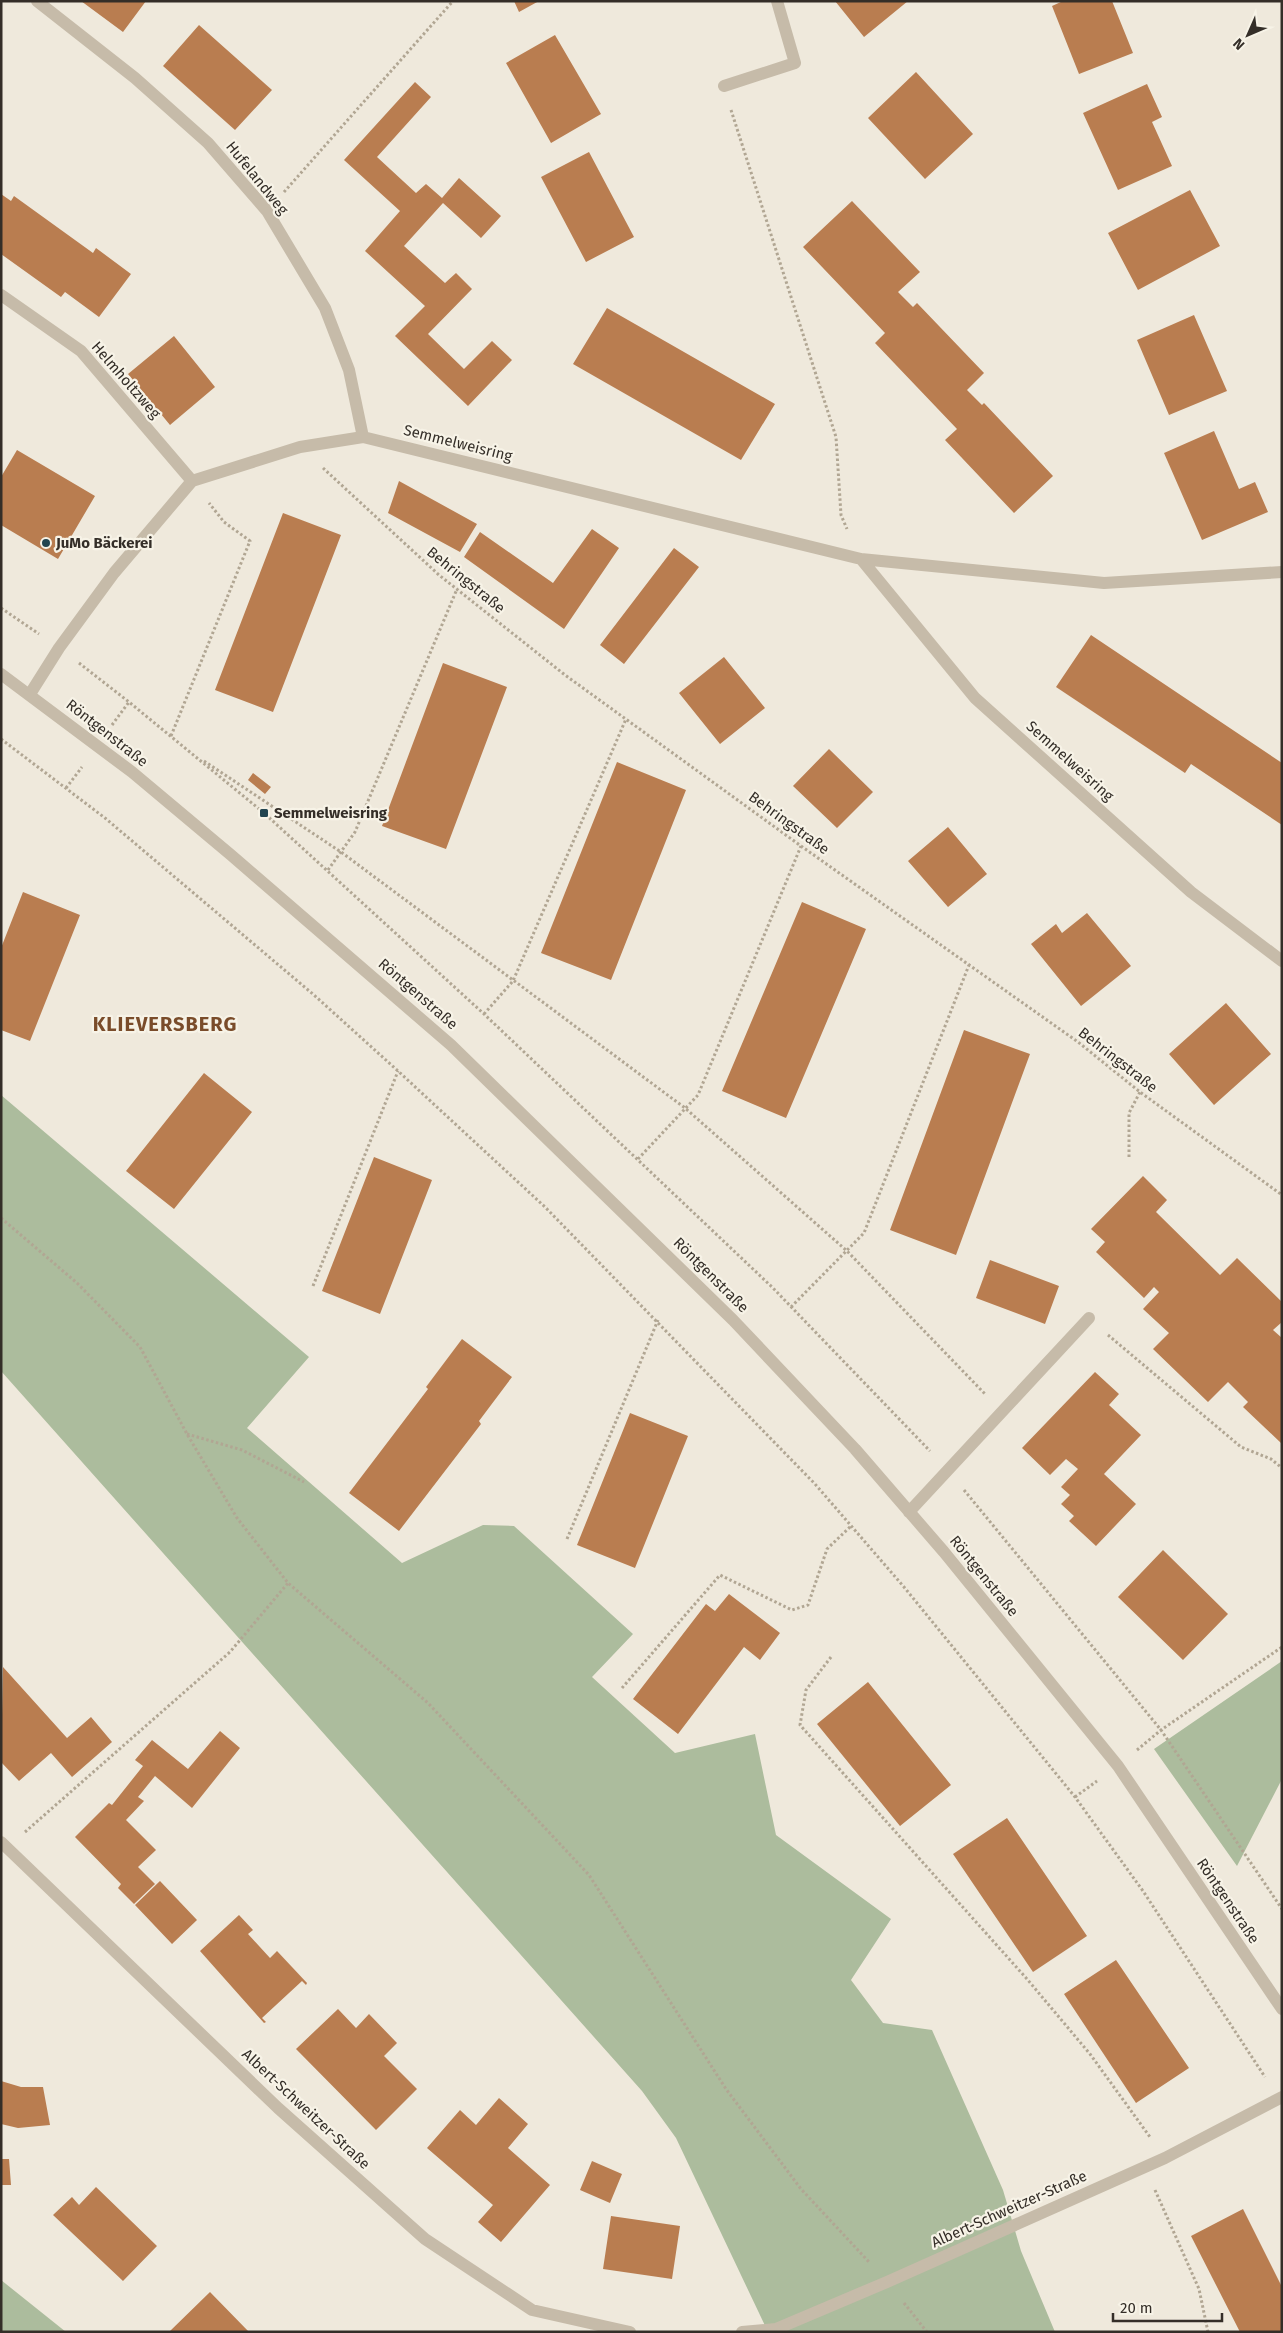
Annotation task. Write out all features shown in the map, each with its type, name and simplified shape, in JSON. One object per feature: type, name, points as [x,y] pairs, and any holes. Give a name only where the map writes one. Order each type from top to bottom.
[{"type":"street","name":"Hufelandweg","points":[[37,1],[135,78],[208,143],[267,211],[325,308],[349,370],[363,437]]},
{"type":"street","points":[[724,86],[795,63],[777,1]]},
{"type":"street","name":"Helmholtzweg","points":[[1,295],[81,351],[192,481]]},
{"type":"street","name":"Semmelweisring","points":[[192,481],[300,447],[363,437],[861,558],[1104,583],[1282,572]]},
{"type":"street","points":[[30,694],[59,648],[114,574],[192,481]]},
{"type":"street","name":"Semmelweisring","points":[[861,558],[976,698],[1191,892],[1282,961]]},
{"type":"street","name":"Röntgenstraße","points":[[1,674],[132,772],[232,855],[451,1045],[733,1320],[855,1449],[1118,1766],[1282,2009]]},
{"type":"street","points":[[909,1512],[946,1469],[1089,1318]]},
{"type":"street","name":"Albert-Schweitzer-Straße","points":[[4,1845],[278,2108],[425,2239],[532,2310],[630,2332]]},
{"type":"street","name":"Albert-Schweitzer-Straße","points":[[742,2332],[776,2329],[887,2282],[1165,2158],[1280,2098]]},
{"type":"path","points":[[267,211],[453,1]]},
{"type":"path","points":[[724,86],[836,437],[841,515],[861,558]]},
{"type":"path","name":"Behringstraße","points":[[300,447],[439,575],[565,675],[800,846],[1078,1042],[1140,1092],[1282,1196]]},
{"type":"path","points":[[171,736],[250,541],[224,522]]},
{"type":"path","points":[[328,870],[355,832],[457,588]]},
{"type":"path","points":[[1,608],[59,648],[171,736],[264,813],[484,1014],[791,1307],[946,1469],[1161,1730],[1282,1909]]},
{"type":"path","points":[[484,1014],[513,981],[626,719]]},
{"type":"path","points":[[1,739],[112,825],[314,995],[398,1071],[544,1207],[658,1320],[815,1484],[1075,1797],[1143,1891],[1280,2098]]},
{"type":"path","points":[[188,750],[340,852],[685,1108],[847,1250],[1002,1410]]},
{"type":"path","points":[[638,1160],[698,1095],[800,846]]},
{"type":"path","points":[[791,1307],[864,1234],[969,965]]},
{"type":"path","points":[[313,1286],[398,1071]]},
{"type":"path","points":[[1129,1157],[1129,1113],[1140,1092]]},
{"type":"path","points":[[1,1218],[77,1283],[140,1347],[187,1434],[237,1518],[288,1583],[428,1704],[590,1875],[726,2089],[800,2189],[887,2282],[926,2332]]},
{"type":"path","points":[[1089,1318],[1241,1447],[1271,1459],[1282,1468]]},
{"type":"path","points":[[567,1539],[658,1320]]},
{"type":"path","points":[[187,1434],[242,1450],[304,1482]]},
{"type":"path","points":[[622,1688],[720,1575],[792,1610],[808,1605],[827,1549],[851,1526]]},
{"type":"path","points":[[4,1845],[230,1652],[288,1583]]},
{"type":"path","points":[[1161,1730],[1282,1647]]},
{"type":"path","points":[[831,1657],[806,1690],[800,1725],[978,1922],[1090,2054],[1165,2158]]},
{"type":"path","points":[[1145,2167],[1199,2289],[1208,2332]]},
{"type":"green space","points":[[1,1095],[309,1357],[247,1428],[402,1563],[483,1525],[514,1526],[633,1634],[592,1677],[675,1753],[755,1734],[776,1835],[891,1919],[851,1980],[883,2023],[932,2030],[1003,2190],[1021,2251],[1055,2332],[768,2332],[676,2138],[642,2091],[1,1371]]},
{"type":"green space","points":[[1282,1661],[1282,1779],[1237,1866],[1154,1749]]},
{"type":"green space","points":[[1,2280],[66,2332],[1,2332]]},
{"type":"building","points":[[81,1],[146,1],[123,32]]},
{"type":"building","points":[[514,1],[539,1],[519,12]]},
{"type":"building","points":[[835,1],[908,1],[864,37]]},
{"type":"building","points":[[1063,1],[1112,1],[1133,53],[1079,74],[1052,6]]},
{"type":"building","points":[[199,25],[272,90],[235,130],[163,66]]},
{"type":"building","points":[[555,35],[601,114],[551,143],[506,63]]},
{"type":"building","points":[[916,72],[973,134],[925,179],[868,118]]},
{"type":"building","points":[[415,82],[431,97],[377,157],[416,193],[426,184],[442,198],[459,178],[501,216],[481,238],[443,203],[404,246],[445,283],[456,273],[472,289],[428,334],[464,369],[492,341],[512,360],[468,406],[395,336],[425,306],[365,251],[400,211],[344,160]]},
{"type":"building","points":[[1147,84],[1162,117],[1152,122],[1172,166],[1118,190],[1083,113]]},
{"type":"building","points":[[589,152],[634,237],[586,262],[541,177]]},
{"type":"building","points":[[1190,190],[1220,246],[1138,290],[1108,233]]},
{"type":"building","points":[[1,194],[11,201],[14,196],[93,253],[96,248],[131,274],[99,317],[65,292],[61,297],[1,254]]},
{"type":"building","points":[[852,201],[920,272],[898,292],[913,307],[917,303],[984,373],[967,390],[982,405],[984,403],[1053,476],[1014,513],[945,440],[957,429],[875,343],[885,333],[803,247]]},
{"type":"building","points":[[607,308],[775,404],[741,460],[573,364]]},
{"type":"building","points":[[1194,315],[1227,391],[1169,415],[1137,340]]},
{"type":"building","points":[[174,336],[215,387],[170,425],[128,374]]},
{"type":"building","points":[[1214,431],[1239,489],[1255,482],[1268,512],[1202,540],[1164,453]]},
{"type":"building","points":[[17,450],[95,496],[58,559],[1,525],[1,477]]},
{"type":"building","points":[[399,481],[477,524],[460,552],[388,513]]},
{"type":"building","points":[[283,513],[341,535],[273,712],[215,690]]},
{"type":"building","points":[[592,529],[619,548],[564,629],[464,557],[480,532],[553,583]]},
{"type":"building","points":[[674,548],[699,567],[624,664],[600,645]]},
{"type":"building","points":[[1091,635],[1282,763],[1282,825],[1191,764],[1185,773],[1056,687]]},
{"type":"building","points":[[724,657],[765,708],[720,744],[679,693]]},
{"type":"building","points":[[443,663],[507,687],[446,849],[382,826]]},
{"type":"building","points":[[829,749],[873,792],[837,828],[793,786]]},
{"type":"building","points":[[617,762],[686,790],[611,980],[541,953]]},
{"type":"building","points":[[253,773],[271,787],[265,794],[248,780]]},
{"type":"building","points":[[948,827],[987,874],[948,907],[908,861]]},
{"type":"building","points":[[23,892],[80,915],[30,1041],[1,1030],[1,948]]},
{"type":"building","points":[[802,902],[866,929],[786,1118],[722,1091]]},
{"type":"building","points":[[1087,913],[1131,966],[1081,1006],[1031,944],[1056,924],[1062,933]]},
{"type":"building","points":[[1226,1003],[1271,1054],[1214,1105],[1169,1054]]},
{"type":"building","points":[[964,1030],[1030,1054],[956,1255],[890,1230]]},
{"type":"building","points":[[204,1073],[252,1112],[174,1209],[126,1171]]},
{"type":"building","points":[[374,1157],[432,1180],[380,1314],[322,1291]]},
{"type":"building","points":[[1143,1176],[1167,1200],[1156,1212],[1220,1275],[1237,1258],[1282,1302],[1282,1322],[1273,1330],[1282,1338],[1281,1443],[1243,1407],[1248,1402],[1228,1382],[1208,1402],[1153,1349],[1169,1333],[1143,1309],[1159,1292],[1154,1287],[1144,1298],[1096,1252],[1105,1242],[1091,1229]]},
{"type":"building","points":[[990,1260],[1059,1286],[1045,1324],[976,1298]]},
{"type":"building","points":[[462,1339],[512,1377],[479,1421],[481,1424],[399,1531],[349,1493],[428,1389],[426,1387]]},
{"type":"building","points":[[1095,1372],[1119,1394],[1109,1405],[1141,1435],[1104,1474],[1136,1504],[1096,1546],[1069,1521],[1074,1516],[1061,1504],[1070,1495],[1061,1487],[1078,1469],[1066,1459],[1050,1475],[1022,1448]]},
{"type":"building","points":[[630,1413],[688,1436],[635,1568],[577,1545]]},
{"type":"building","points":[[1163,1550],[1228,1614],[1183,1660],[1118,1597]]},
{"type":"building","points":[[729,1594],[780,1633],[760,1660],[744,1647],[678,1734],[633,1699],[706,1604],[715,1611]]},
{"type":"building","points":[[3,1667],[67,1738],[91,1717],[112,1742],[72,1777],[51,1753],[19,1781],[1,1762]]},
{"type":"building","points":[[868,1682],[951,1785],[900,1826],[817,1724]]},
{"type":"building","points":[[220,1731],[240,1748],[192,1808],[155,1776],[138,1797],[144,1801],[126,1820],[156,1850],[138,1867],[155,1884],[134,1904],[118,1888],[121,1884],[75,1837],[109,1803],[112,1805],[143,1766],[135,1760],[152,1740],[188,1769]]},
{"type":"building","points":[[1007,1818],[1087,1936],[1033,1972],[953,1854]]},
{"type":"building","points":[[160,1881],[197,1920],[172,1944],[135,1905]]},
{"type":"building","points":[[239,1915],[253,1930],[248,1934],[270,1958],[277,1951],[307,1983],[306,1985],[302,1981],[262,2018],[266,2022],[264,2023],[200,1951]]},
{"type":"building","points":[[1116,1960],[1189,2068],[1136,2103],[1064,1994]]},
{"type":"building","points":[[338,2009],[356,2028],[369,2014],[397,2043],[384,2056],[417,2089],[376,2130],[296,2049]]},
{"type":"building","points":[[1,2081],[21,2087],[43,2087],[50,2125],[18,2128],[1,2124]]},
{"type":"building","points":[[499,2098],[528,2124],[508,2148],[550,2185],[501,2242],[478,2222],[493,2205],[427,2148],[460,2110],[476,2125]]},
{"type":"building","points":[[1,2159],[9,2159],[11,2185],[1,2185]]},
{"type":"building","points":[[592,2161],[622,2174],[610,2203],[580,2190]]},
{"type":"building","points":[[96,2187],[157,2246],[123,2281],[53,2215],[72,2197],[79,2205]]},
{"type":"building","points":[[1243,2209],[1282,2287],[1282,2332],[1240,2332],[1191,2236]]},
{"type":"building","points":[[611,2216],[680,2226],[672,2279],[603,2269]]},
{"type":"building","points":[[210,2292],[249,2332],[169,2332]]},
{"type":"place","name":"JuMo Bäckerei","points":[[46,543]]},
{"type":"place","name":"Semmelweisring","points":[[264,813]]},
{"type":"district","name":"KLIEVERSBERG","points":[[165,1024]]}]
